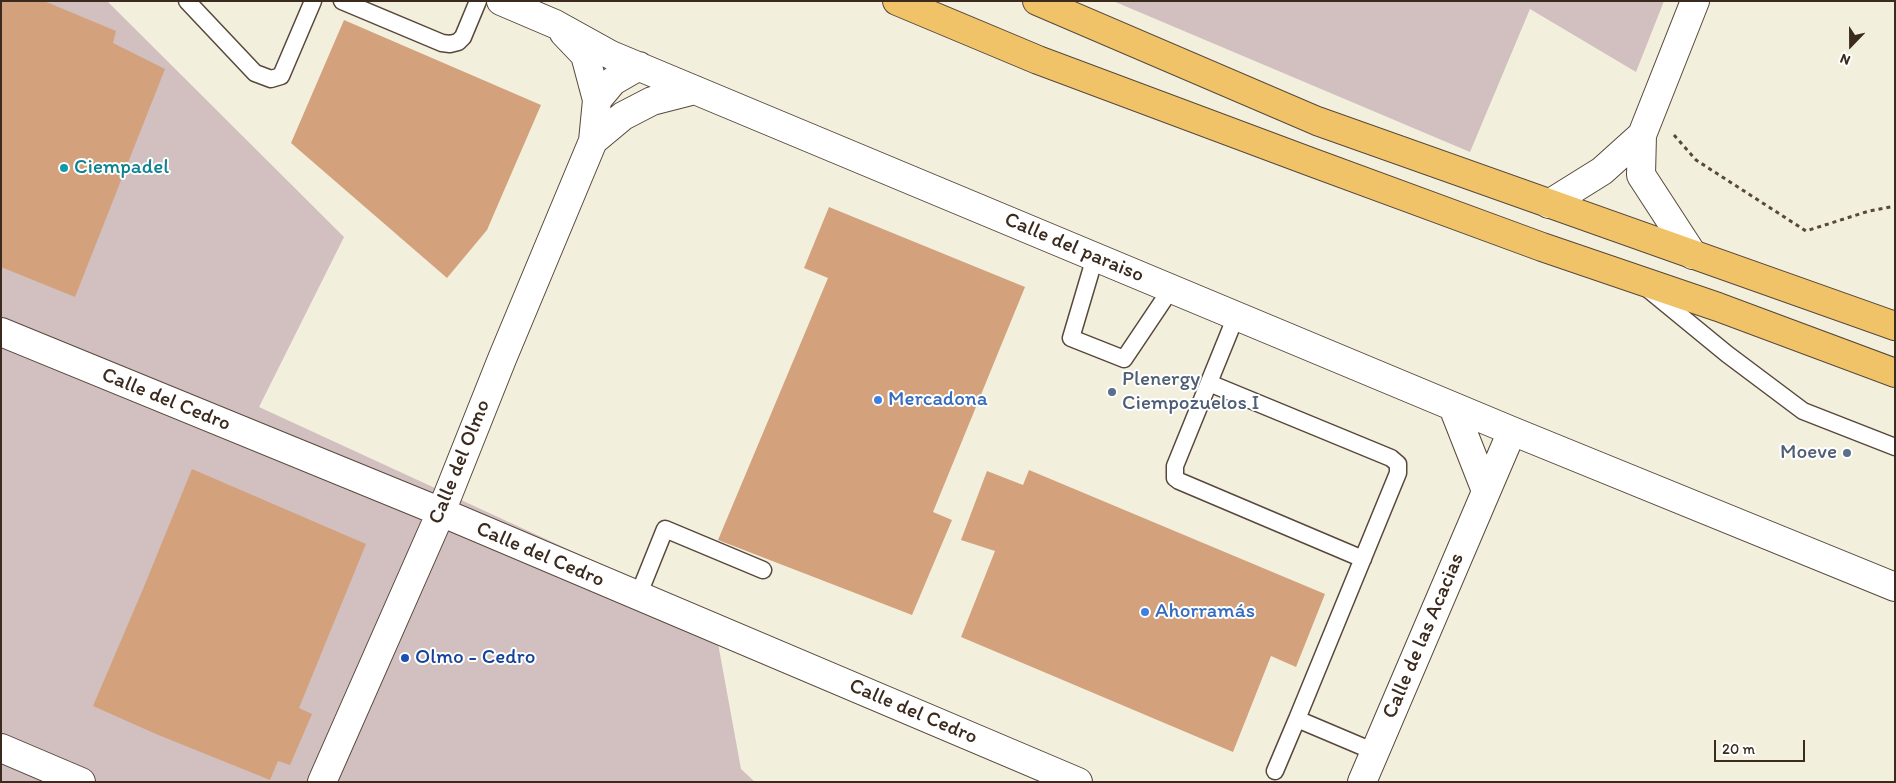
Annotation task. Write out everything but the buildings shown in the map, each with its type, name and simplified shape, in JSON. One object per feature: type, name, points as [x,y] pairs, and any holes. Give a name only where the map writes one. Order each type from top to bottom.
[{"type":"main road","points":[[897,1],[1038,60],[1293,156],[1542,247],[1718,307],[1895,373]]},
{"type":"main road","points":[[1048,3],[1317,121],[1895,326]]},
{"type":"street","name":"Calle del paraiso","points":[[501,1],[555,24],[611,55],[1453,407],[1895,587]]},
{"type":"street","points":[[1693,255],[1641,175],[1647,123],[1695,1]]},
{"type":"street","name":"Calle del Olmo","points":[[322,782],[441,512],[593,141],[597,100],[585,55],[555,24]]},
{"type":"street","points":[[597,100],[613,81],[639,66]]},
{"type":"street","name":"Calle del Olmo","points":[[593,141],[623,116],[652,101],[695,90]]},
{"type":"street","points":[[1549,204],[1602,171],[1647,123]]},
{"type":"street","name":"Calle del Cedro","points":[[1,332],[441,512],[1078,782]]},
{"type":"street","points":[[1453,407],[1486,491]]},
{"type":"street","name":"Calle de las Acacias","points":[[1362,782],[1512,431]]},
{"type":"street","points":[[1,748],[81,782]]},
{"type":"lane","points":[[187,1],[255,73],[264,78],[271,79],[280,76],[313,1]]},
{"type":"lane","points":[[342,1],[442,43],[450,44],[458,42],[463,36],[478,1]]},
{"type":"lane","points":[[1096,257],[1072,338],[1124,359],[1171,289]]},
{"type":"lane","points":[[1633,278],[1727,354],[1803,411],[1895,447]]},
{"type":"lane","points":[[1236,316],[1175,466],[1175,478],[1179,482],[1363,559]]},
{"type":"lane","points":[[1209,383],[1391,458],[1398,464],[1398,472],[1275,771]]},
{"type":"lane","points":[[638,596],[665,530],[763,570]]},
{"type":"lane","points":[[1297,719],[1375,752]]},
{"type":"path","points":[[1647,123],[1696,160],[1806,231],[1869,211],[1895,206]]},
{"type":"shaded area","points":[[1,1],[107,1],[344,237],[259,407],[713,616],[741,769],[755,782],[1,782]]},
{"type":"shaded area","points":[[1113,1],[1664,1],[1636,72],[1530,9],[1470,152]]},
{"type":"place","name":"Ciempadel","points":[[64,168]]},
{"type":"place","name":"Plenergy Ciempozuelos I","points":[[1112,392]]},
{"type":"place","name":"Mercadona","points":[[878,400]]},
{"type":"place","name":"Moeve","points":[[1847,453]]},
{"type":"place","name":"Ahorramás","points":[[1145,612]]},
{"type":"place","name":"Olmo - Cedro","points":[[405,658]]}]
